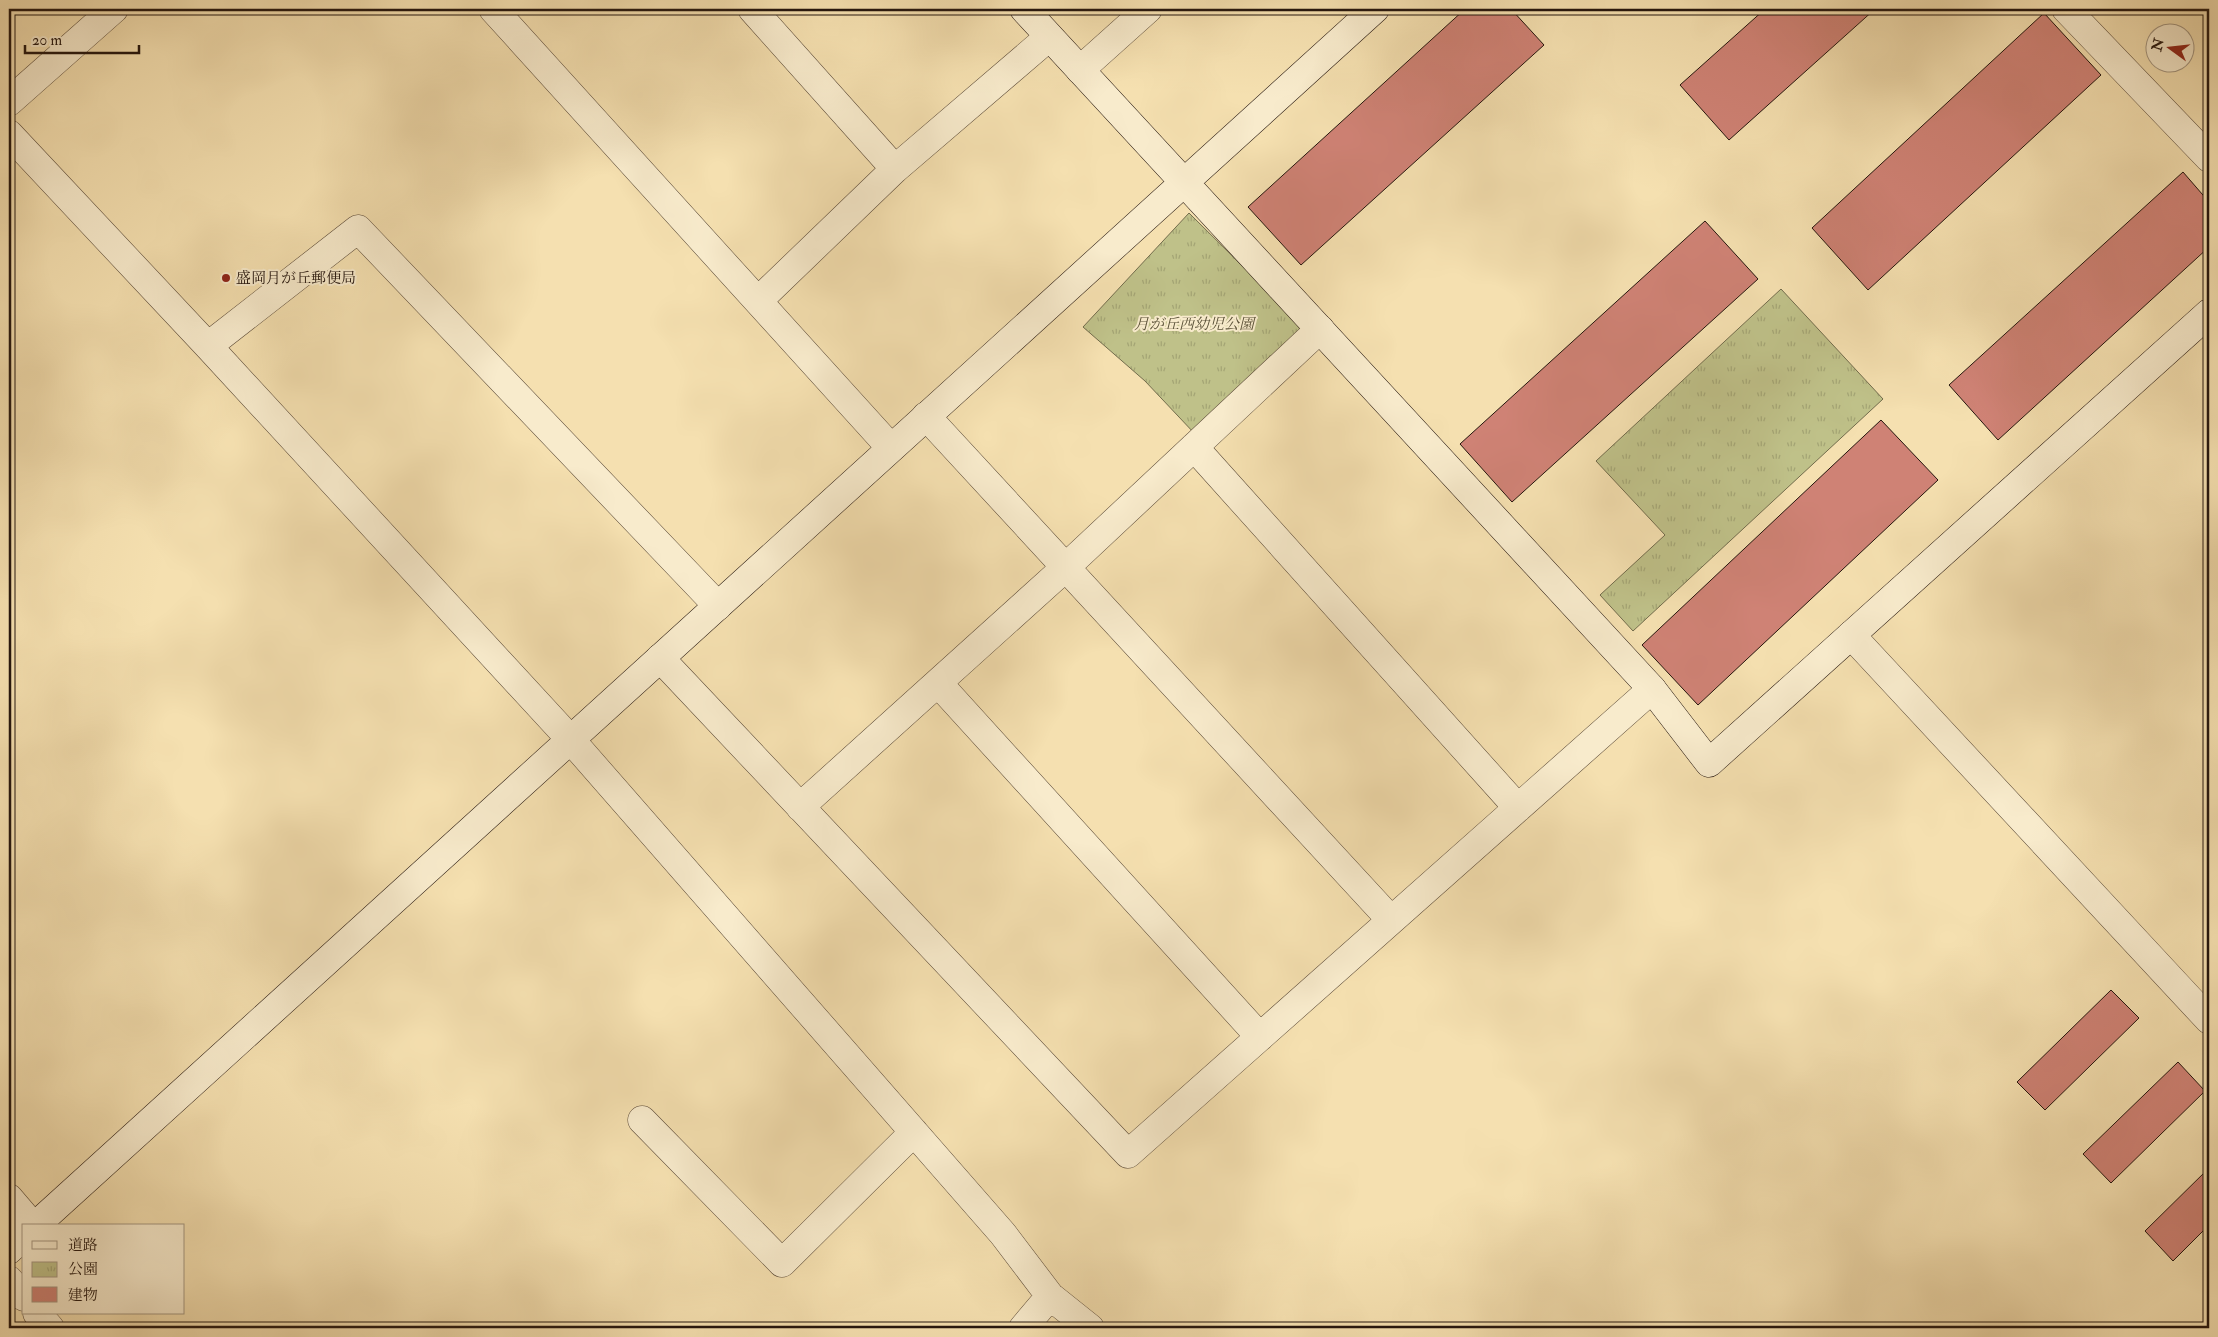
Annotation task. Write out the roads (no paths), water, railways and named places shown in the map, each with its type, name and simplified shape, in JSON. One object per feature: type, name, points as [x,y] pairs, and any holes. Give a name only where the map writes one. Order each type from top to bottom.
[{"type":"street","points":[[493,9],[891,448]]},
{"type":"street","points":[[752,9],[895,169]]},
{"type":"street","points":[[1024,9],[1652,689],[1709,762],[2209,313]]},
{"type":"street","points":[[1080,70],[1148,9]]},
{"type":"street","points":[[36,1224],[571,740],[1183,181],[1375,9]]},
{"type":"street","points":[[2066,9],[2209,158]]},
{"type":"street","points":[[9,102],[112,10]]},
{"type":"street","points":[[758,301],[895,169],[1049,37]]},
{"type":"street","points":[[9,134],[208,346],[571,740],[1003,1234],[1050,1296],[1090,1328]]},
{"type":"street","points":[[208,346],[358,230],[718,606]]},
{"type":"street","points":[[800,807],[1066,568],[1320,329]]},
{"type":"street","points":[[926,416],[1391,920]]},
{"type":"street","points":[[1194,447],[1518,808]]},
{"type":"street","points":[[1851,635],[2209,1020]]},
{"type":"street","points":[[660,658],[1128,1154],[1652,689]]},
{"type":"street","points":[[938,683],[1260,1037]]},
{"type":"street","points":[[642,1120],[782,1263],[914,1132]]},
{"type":"street","points":[[9,1198],[32,1224]]},
{"type":"street","points":[[9,1250],[22,1238]]},
{"type":"street","points":[[9,1280],[22,1295]]},
{"type":"street","points":[[1023,1328],[1050,1296]]},
{"type":"street","points":[[38,1314],[50,1328]]},
{"type":"place","name":"盛岡月が丘郵便局","points":[[226,278]]},
{"type":"park label","name":"月が丘西幼児公園","points":[[1194,324]]}]
